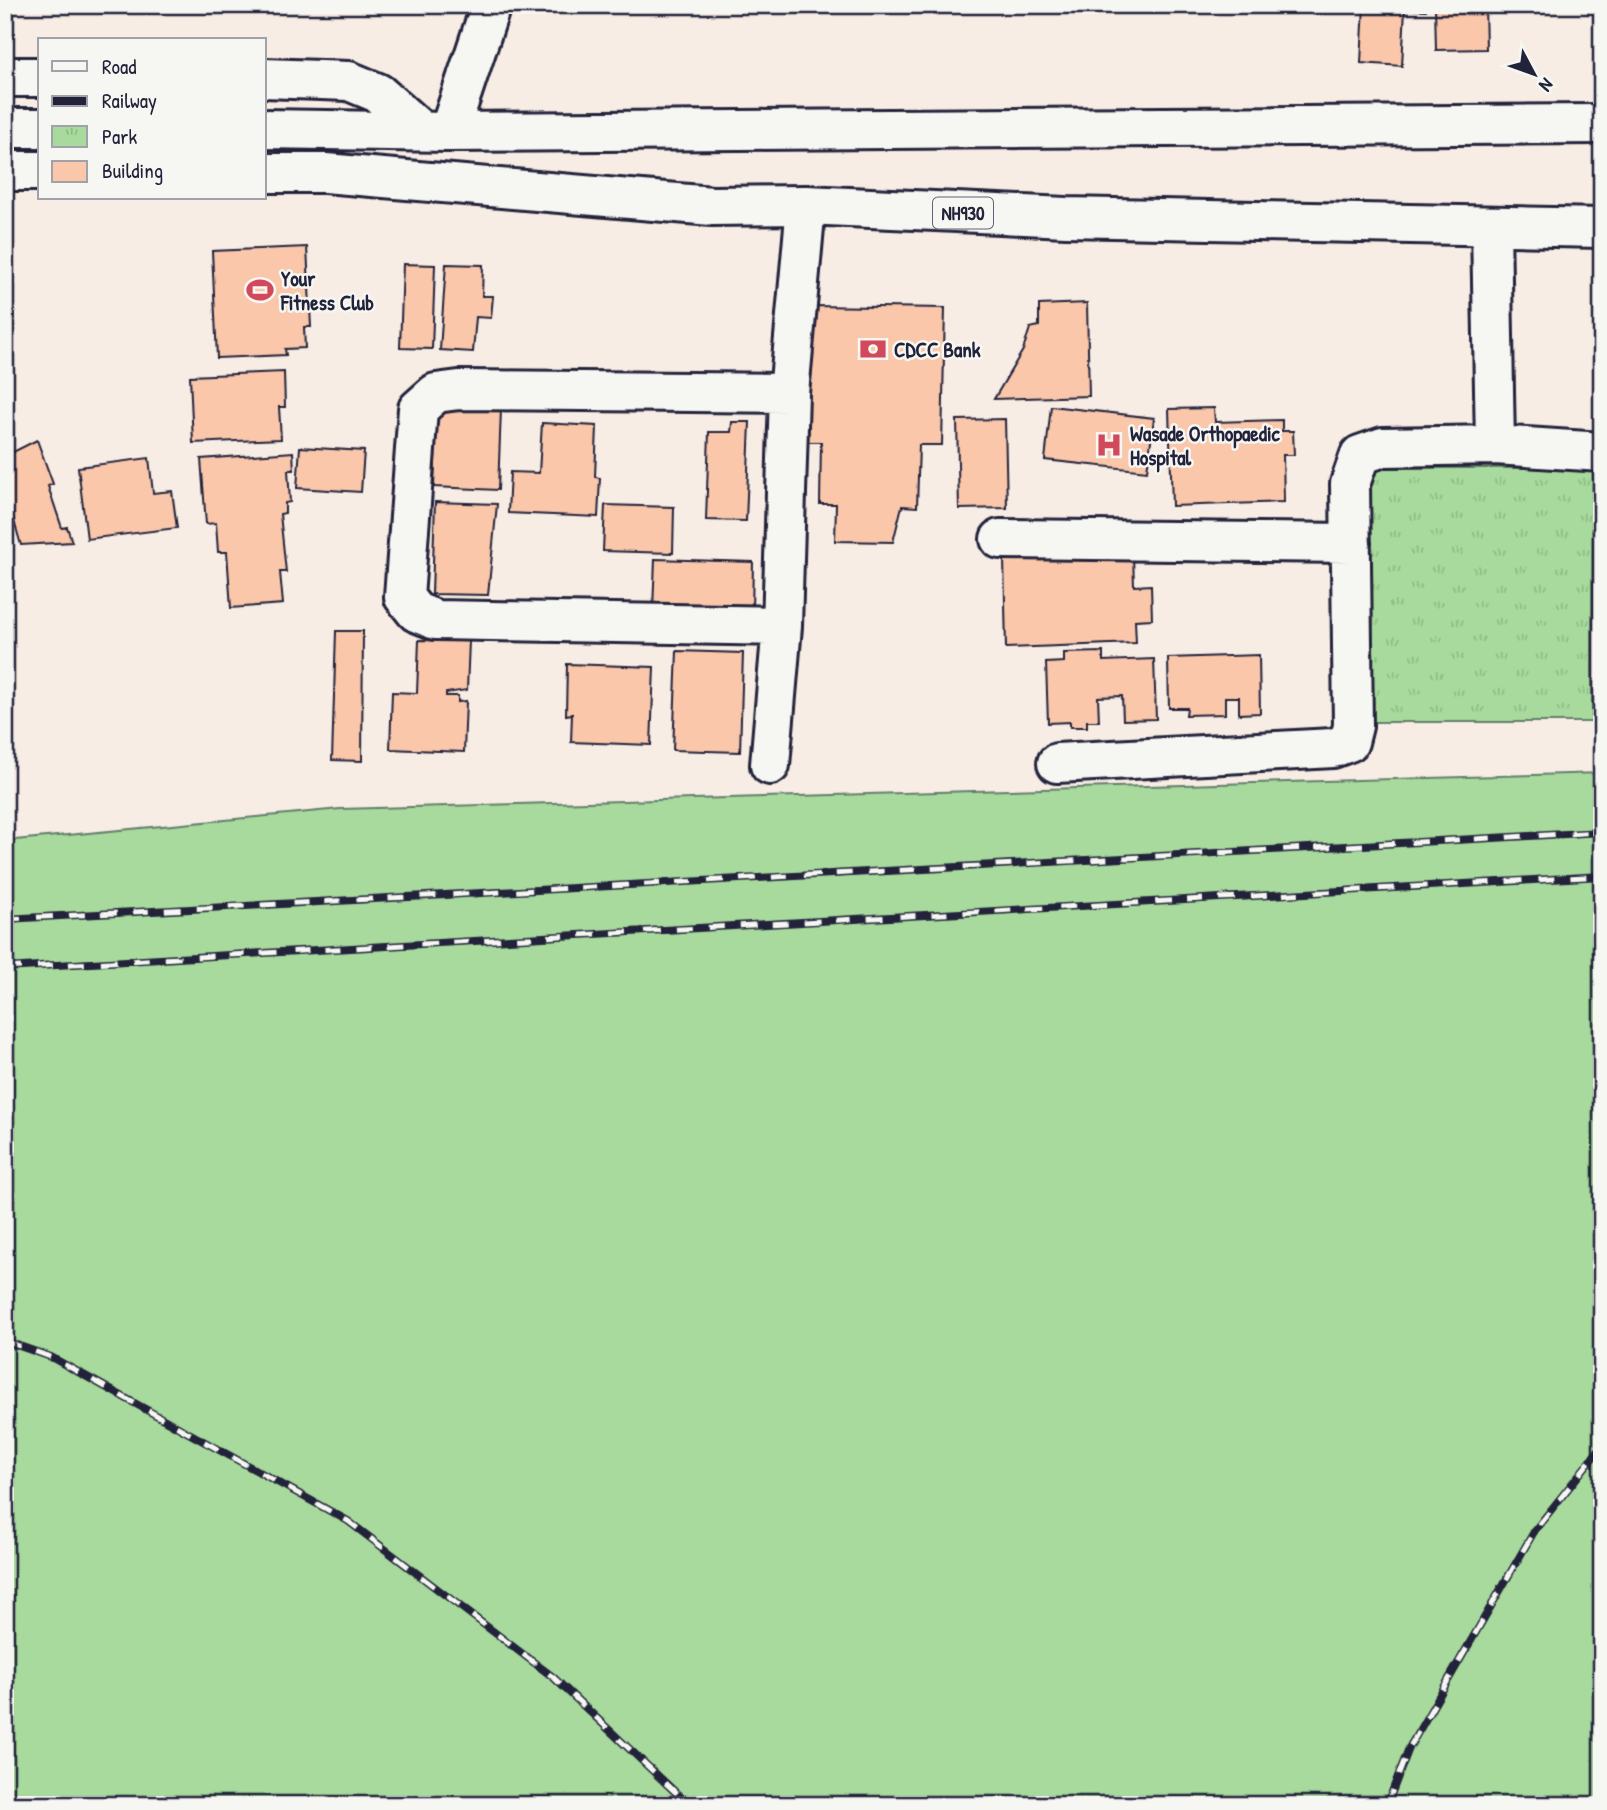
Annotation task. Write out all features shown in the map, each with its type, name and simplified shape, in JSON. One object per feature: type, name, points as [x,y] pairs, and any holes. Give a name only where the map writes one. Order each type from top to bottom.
[{"type":"main road","points":[[435,132],[491,5]]},
{"type":"main road","points":[[5,76],[38,77]]},
{"type":"main road","points":[[266,78],[349,81],[378,93],[435,132]]},
{"type":"main road","points":[[266,129],[435,132],[1602,124]]},
{"type":"main road","points":[[5,128],[38,128]]},
{"type":"main road","points":[[5,171],[38,171]]},
{"type":"main road","name":"NH930","points":[[266,173],[326,173],[712,206],[807,205],[1066,217],[1602,228]]},
{"type":"main road","points":[[770,765],[782,626],[789,393],[807,205]]},
{"type":"main road","points":[[1491,226],[1495,445]]},
{"type":"main road","points":[[782,626],[436,620],[416,612],[404,597],[418,409],[436,393],[458,390],[789,393]]},
{"type":"main road","points":[[1057,763],[1333,748],[1349,742],[1353,726],[1350,484],[1360,455],[1383,447],[1495,445],[1602,452]]},
{"type":"main road","points":[[1000,539],[1351,543]]},
{"type":"green space","points":[[1363,468],[1593,468],[1592,722],[1362,722]]},
{"type":"green space","points":[[1602,773],[1602,1805],[5,1805],[5,841],[340,809]]},
{"type":"building","points":[[1364,5],[1427,5],[1426,10],[1405,9],[1402,66],[1361,63]]},
{"type":"building","points":[[1435,5],[1485,5],[1486,49],[1436,50]]},
{"type":"building","points":[[307,247],[311,327],[304,327],[305,348],[285,349],[286,355],[217,358],[212,251]]},
{"type":"building","points":[[403,264],[435,265],[432,349],[400,348]]},
{"type":"building","points":[[446,264],[483,265],[482,296],[493,296],[491,318],[476,317],[473,352],[440,350]]},
{"type":"building","points":[[1087,303],[1089,396],[994,399],[1023,350],[1030,328],[1039,326],[1039,305]]},
{"type":"building","points":[[812,306],[945,308],[942,445],[919,445],[917,507],[902,506],[893,542],[835,541],[836,504],[820,504],[821,442],[808,442]]},
{"type":"building","points":[[284,372],[285,407],[279,407],[281,439],[193,443],[190,376]]},
{"type":"building","points":[[437,406],[501,409],[498,490],[434,487]]},
{"type":"building","points":[[1051,406],[1154,418],[1147,471],[1045,460]]},
{"type":"building","points":[[1214,408],[1215,422],[1282,420],[1282,431],[1293,431],[1294,455],[1283,455],[1284,502],[1172,506],[1169,409]]},
{"type":"building","points":[[1005,419],[1007,508],[959,509],[957,420]]},
{"type":"building","points":[[732,422],[750,422],[746,521],[706,520],[709,432],[731,432]]},
{"type":"building","points":[[542,423],[597,426],[595,477],[600,478],[598,517],[508,513],[510,472],[539,473]]},
{"type":"building","points":[[37,440],[53,484],[48,486],[62,528],[67,527],[72,542],[21,545],[5,490],[5,456]]},
{"type":"building","points":[[300,447],[364,451],[361,492],[297,488]]},
{"type":"building","points":[[293,452],[294,470],[288,470],[290,502],[285,503],[285,513],[280,514],[286,572],[280,572],[283,604],[231,608],[227,552],[218,552],[216,523],[206,524],[201,459]]},
{"type":"building","points":[[149,458],[153,493],[172,491],[177,528],[87,539],[78,467]]},
{"type":"building","points":[[435,502],[497,504],[488,595],[432,594]]},
{"type":"building","points":[[605,505],[674,507],[673,553],[603,551]]},
{"type":"building","points":[[1133,554],[1134,586],[1151,585],[1152,619],[1135,620],[1136,643],[1006,648],[1004,558]]},
{"type":"building","points":[[655,559],[753,562],[752,612],[653,610]]},
{"type":"building","points":[[336,631],[363,631],[362,761],[332,760]]},
{"type":"building","points":[[419,640],[469,641],[467,690],[446,693],[446,696],[458,696],[458,702],[466,701],[464,752],[390,749],[392,692],[417,693]]},
{"type":"building","points":[[677,651],[743,653],[740,752],[673,750]]},
{"type":"building","points":[[1103,652],[1103,661],[1154,659],[1156,719],[1123,720],[1122,696],[1098,697],[1099,721],[1087,721],[1087,727],[1070,727],[1070,722],[1048,723],[1046,663],[1064,662],[1064,653]]},
{"type":"building","points":[[1259,655],[1260,713],[1239,714],[1239,697],[1225,697],[1225,714],[1186,715],[1187,708],[1169,708],[1168,658]]},
{"type":"building","points":[[567,664],[654,667],[651,745],[571,742],[572,714],[566,715]]},
{"type":"railway","points":[[5,919],[1602,832]]},
{"type":"railway","points":[[5,968],[1602,876]]},
{"type":"railway","points":[[5,1341],[51,1357],[348,1521],[553,1677],[689,1805]]},
{"type":"railway","points":[[1387,1805],[1409,1748],[1535,1530],[1602,1446]]},
{"type":"place","name":"Your Fitness Club","points":[[260,290]]},
{"type":"place","name":"CDCC Bank","points":[[873,349]]},
{"type":"place","name":"Wasade Orthopaedic Hospital","points":[[1109,445]]}]
